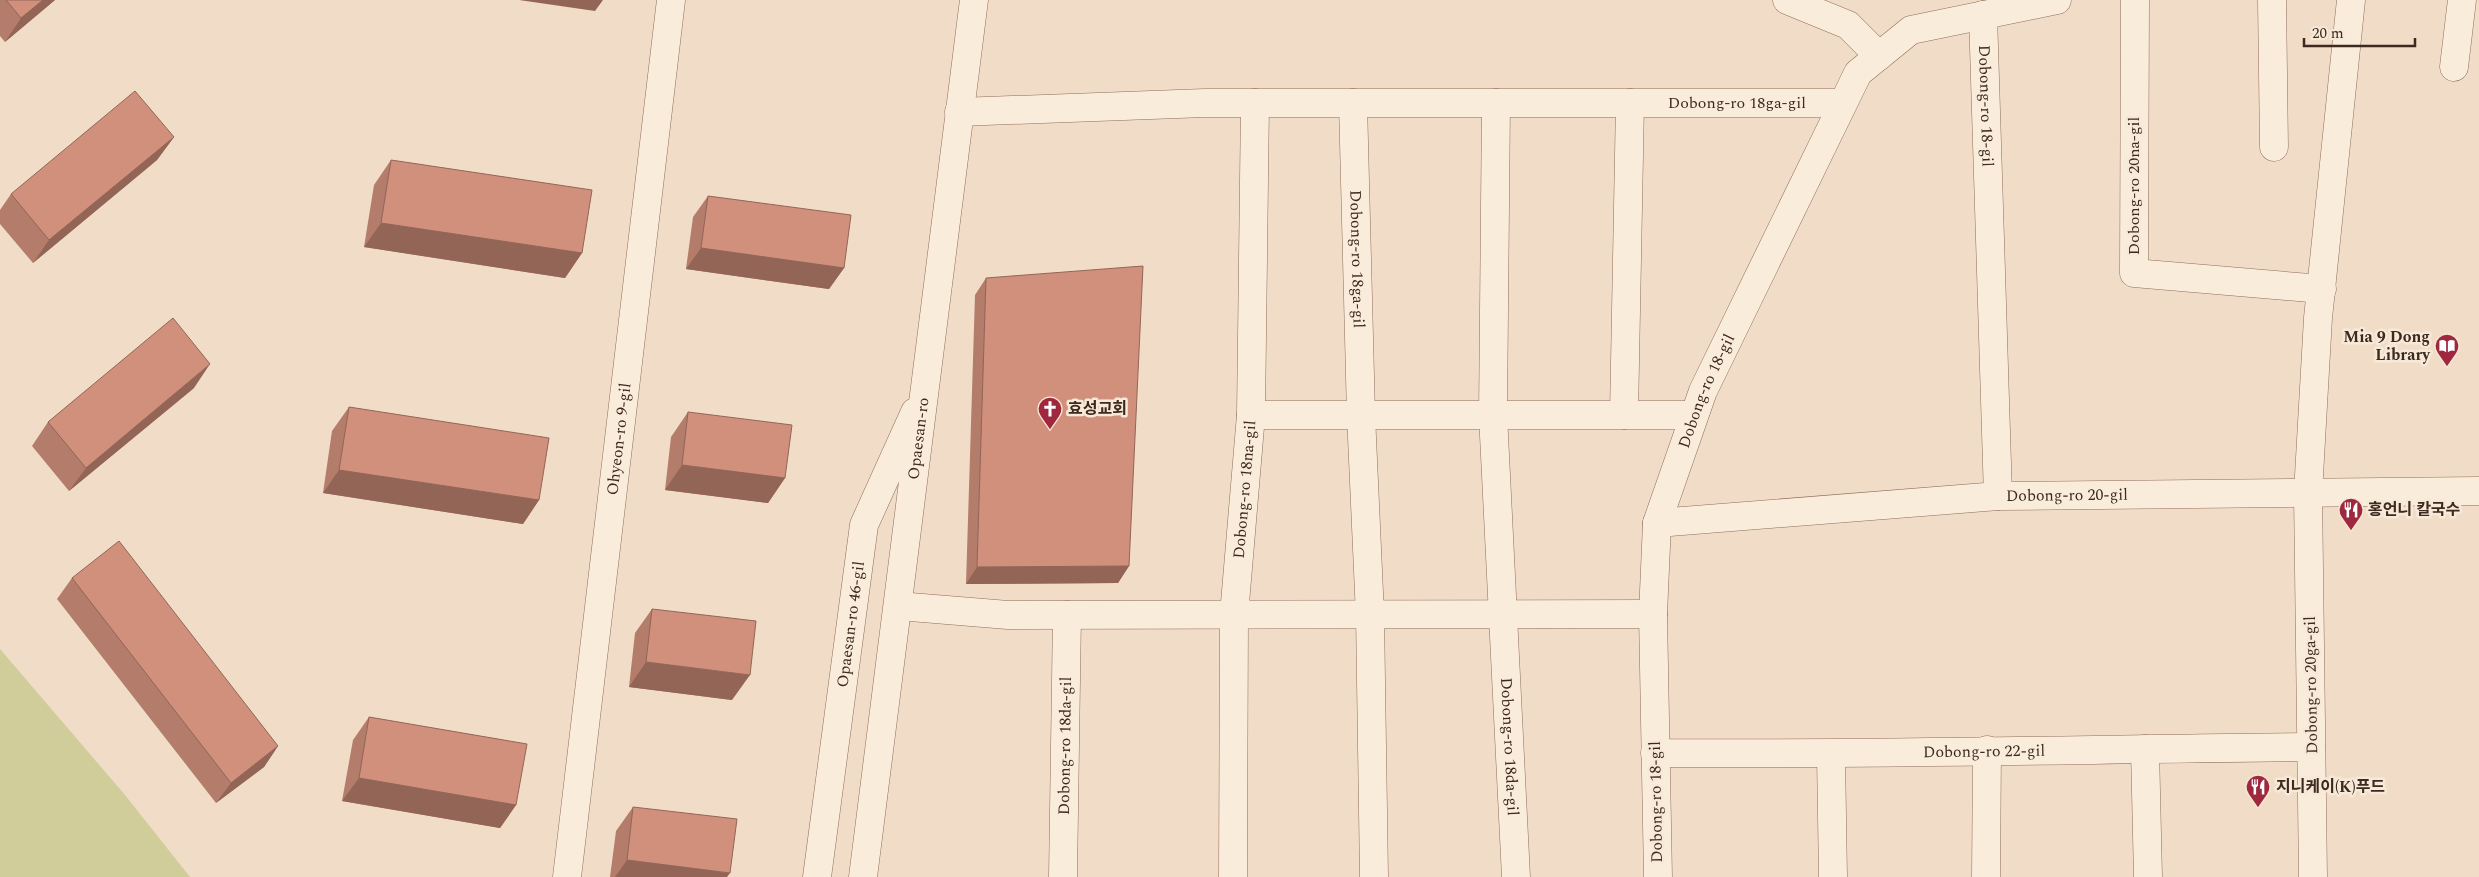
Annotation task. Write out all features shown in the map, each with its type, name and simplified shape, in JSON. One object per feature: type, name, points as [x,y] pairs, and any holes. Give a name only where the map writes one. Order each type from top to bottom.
[{"type":"street","name":"Ohyeon-ro 9-gil","points":[[567,877],[671,0]]},
{"type":"street","name":"Opaesan-ro","points":[[862,877],[927,384],[974,0]]},
{"type":"street","points":[[1787,0],[1831,8],[1879,56]]},
{"type":"street","name":"Dobong-ro 18-gil","points":[[1658,877],[1653,614],[1657,524],[1694,415],[1708,382],[1858,73],[1911,30],[2057,0]]},
{"type":"street","name":"Dobong-ro 20na-gil","points":[[2135,0],[2134,273],[2322,289]]},
{"type":"street","points":[[2272,0],[2274,147]]},
{"type":"street","points":[[2308,493],[2322,289],[2351,0]]},
{"type":"street","points":[[2454,67],[2462,0]]},
{"type":"street","name":"Dobong-ro 18-gil","points":[[1983,15],[1998,496]]},
{"type":"street","name":"Dobong-ro 18ga-gil","points":[[959,112],[1255,103],[1842,103]]},
{"type":"street","points":[[1251,415],[1255,103]]},
{"type":"street","name":"Dobong-ro 18ga-gil","points":[[1353,103],[1361,415]]},
{"type":"street","points":[[1496,103],[1493,415],[1504,615]]},
{"type":"street","points":[[1624,414],[1630,103]]},
{"type":"street","name":"Opaesan-ro 46-gil","points":[[817,877],[864,525],[927,384]]},
{"type":"street","name":"Dobong-ro 18na-gil","points":[[1234,615],[1251,415],[1694,415]]},
{"type":"street","points":[[1361,415],[1370,615],[1374,877]]},
{"type":"street","name":"Dobong-ro 20-gil","points":[[1657,524],[1998,496],[2479,492]]},
{"type":"street","name":"Dobong-ro 20ga-gil","points":[[2308,493],[2313,877]]},
{"type":"street","points":[[898,606],[1008,615],[1653,614]]},
{"type":"street","name":"Dobong-ro 18da-gil","points":[[1063,877],[1067,615]]},
{"type":"street","points":[[1234,615],[1234,877]]},
{"type":"street","name":"Dobong-ro 18da-gil","points":[[1504,615],[1516,877]]},
{"type":"street","name":"Dobong-ro 22-gil","points":[[1655,753],[1831,755],[1988,750],[2312,747]]},
{"type":"street","points":[[2145,748],[2148,877]]},
{"type":"street","points":[[1986,877],[1988,750]]},
{"type":"street","points":[[1831,755],[1833,877]]},
{"type":"shaded area","points":[[0,649],[125,795],[190,877],[0,877]]},
{"type":"building","points":[[6,0],[43,0],[21,18]]},
{"type":"building","points":[[135,91],[174,137],[49,240],[11,194]]},
{"type":"building","points":[[391,160],[592,190],[582,253],[381,223]]},
{"type":"building","points":[[708,196],[851,215],[844,268],[701,248]]},
{"type":"building","name":"효성교회","points":[[1143,266],[1129,566],[977,567],[986,278]]},
{"type":"building","points":[[173,318],[210,364],[86,468],[48,422]]},
{"type":"building","points":[[349,407],[549,438],[539,500],[339,470]]},
{"type":"building","points":[[688,412],[792,425],[785,478],[682,465]]},
{"type":"building","points":[[119,541],[278,746],[231,783],[72,578]]},
{"type":"building","points":[[652,609],[756,621],[750,675],[646,662]]},
{"type":"building","points":[[369,717],[527,744],[516,805],[359,778]]},
{"type":"building","points":[[633,807],[737,819],[730,873],[627,860]]},
{"type":"place","name":"Mia 9 Dong Library","points":[[2447,367]]},
{"type":"place","name":"효성교회","points":[[1050,430]]},
{"type":"place","name":"홍언니 칼국수","points":[[2351,531]]},
{"type":"place","name":"지니케이(K)푸드","points":[[2258,808]]}]
